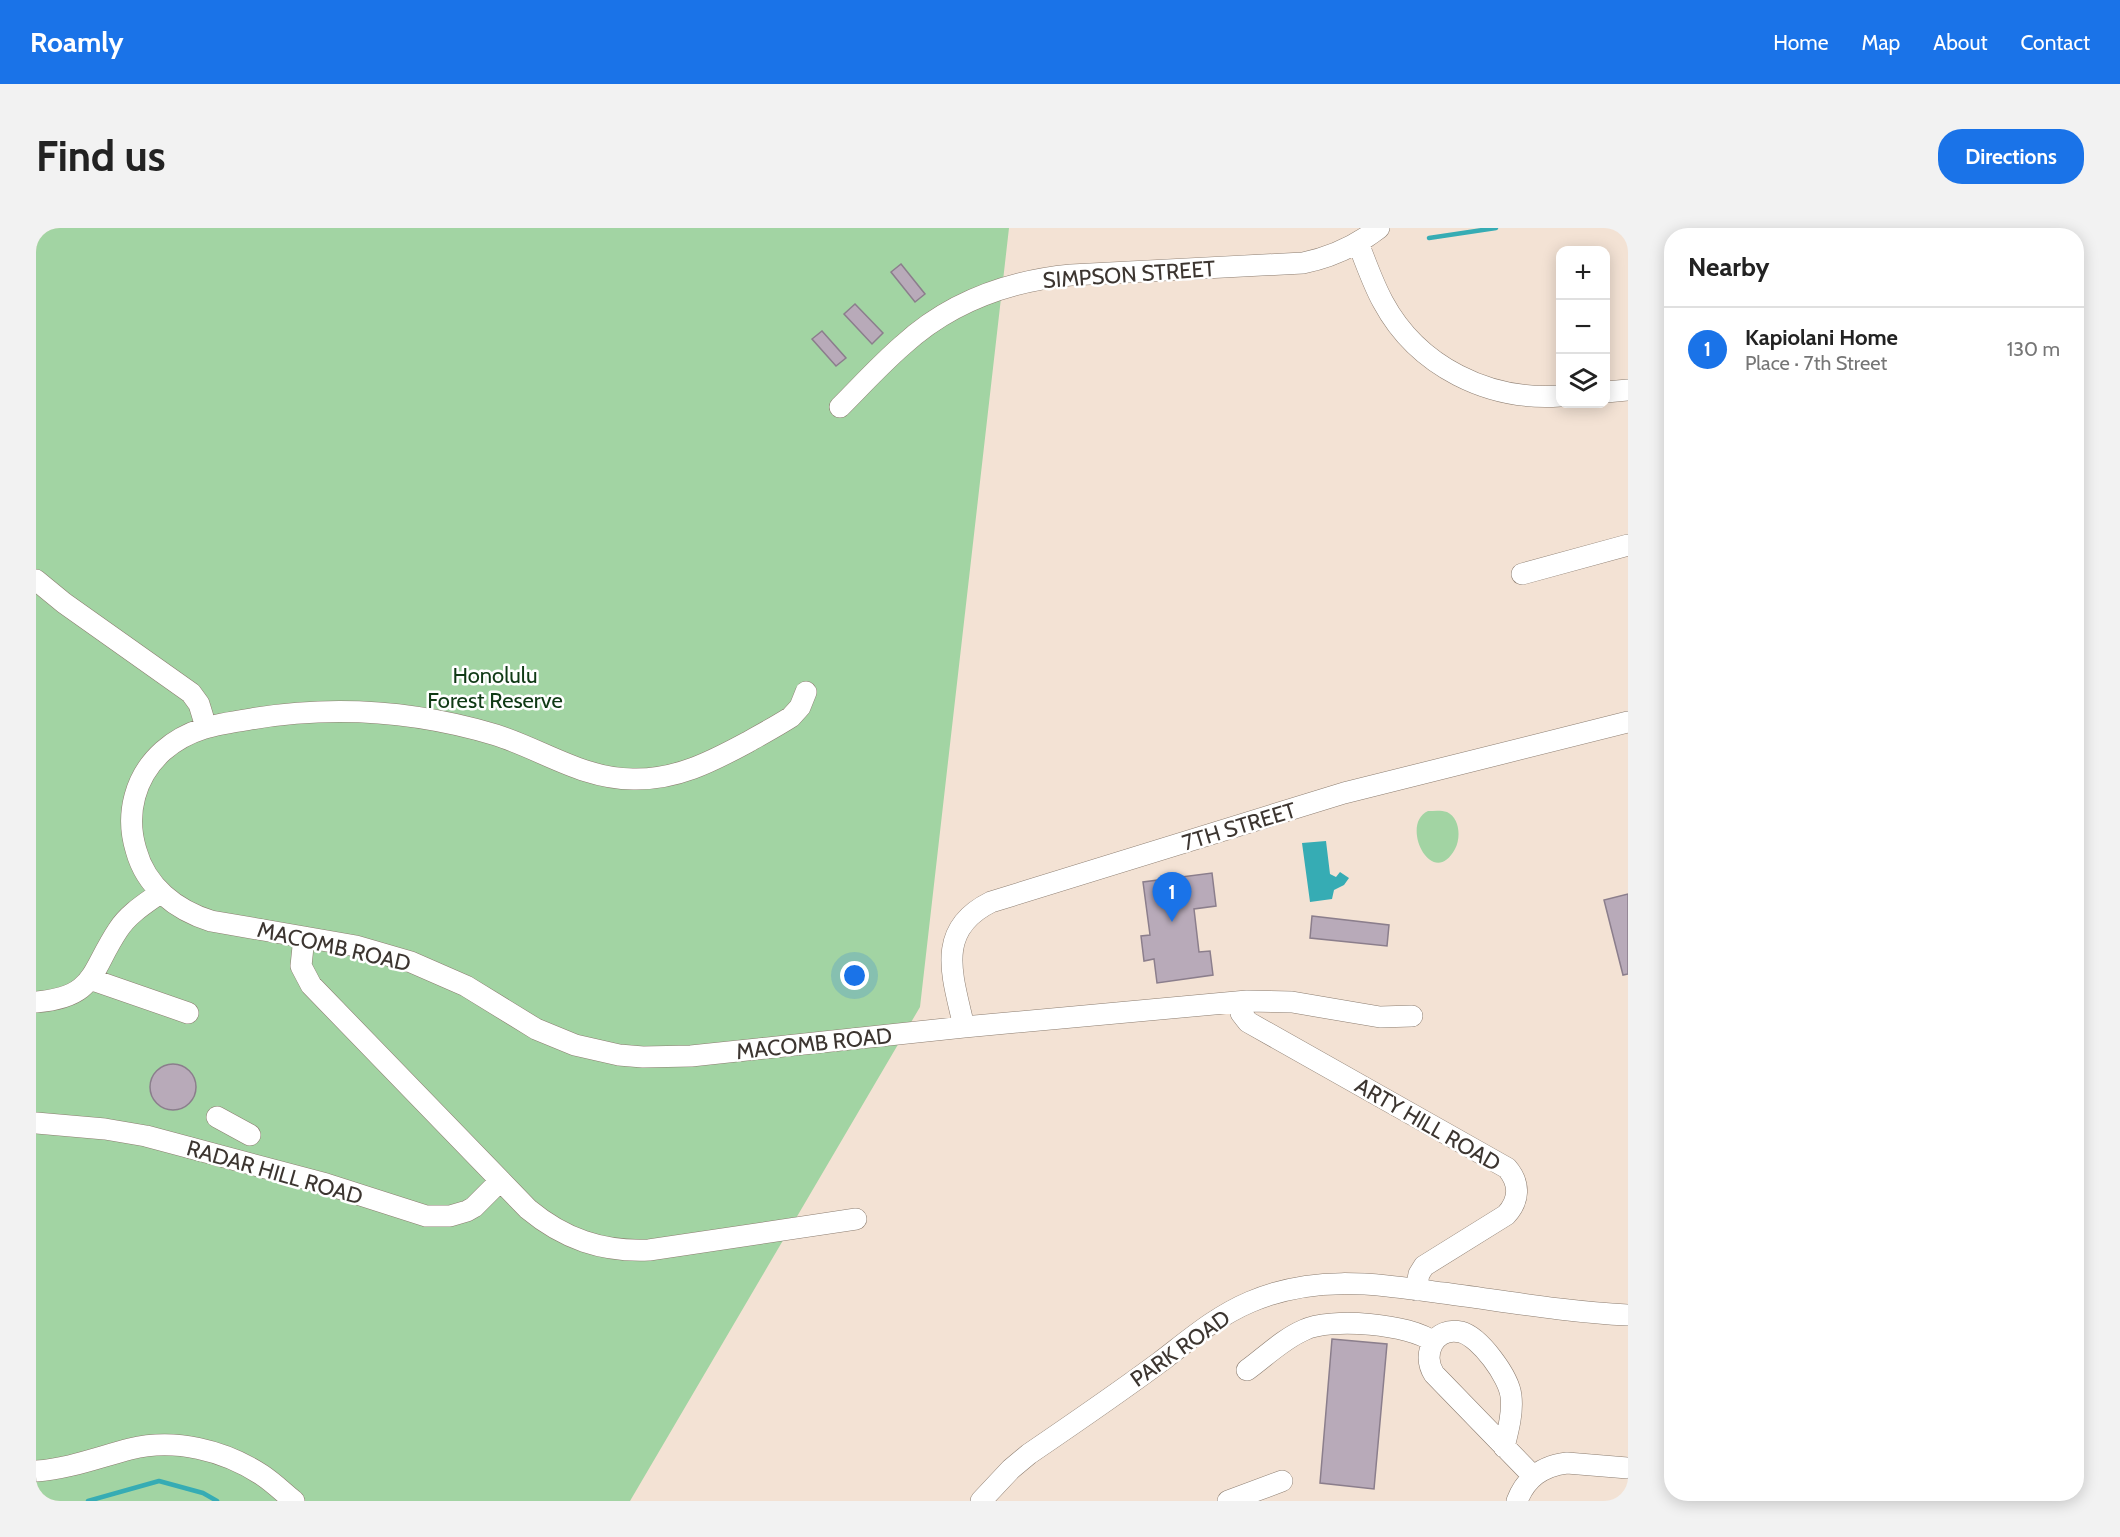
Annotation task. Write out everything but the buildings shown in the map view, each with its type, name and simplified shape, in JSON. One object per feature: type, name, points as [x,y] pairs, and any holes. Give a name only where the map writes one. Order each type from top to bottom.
[{"type":"street","name":"SIMPSON STREET","points":[[840,407],[920,330],[959,306],[1002,288],[1036,279],[1071,275],[1304,263],[1338,253],[1358,243],[1379,228]]},
{"type":"street","points":[[1358,243],[1375,286],[1388,310],[1404,333],[1430,358],[1460,377],[1495,391],[1532,397],[1556,396]]},
{"type":"street","points":[[1610,392],[1628,390]]},
{"type":"street","points":[[1522,574],[1628,545]]},
{"type":"street","points":[[36,580],[64,603],[190,693],[199,704],[206,727]]},
{"type":"street","name":"MACOMB ROAD","points":[[806,692],[800,707],[791,717],[712,761],[682,773],[649,779],[614,778],[596,774],[499,736],[402,714],[369,711],[304,712],[222,723],[206,727],[177,740],[147,768],[134,797],[133,842],[143,869],[160,893],[197,917],[365,948],[411,962],[466,986],[518,1019],[555,1037],[575,1045],[619,1055],[691,1056],[964,1027],[1239,1002],[1292,1002],[1365,1016],[1412,1016]]},
{"type":"street","name":"7TH STREET","points":[[964,1027],[951,971],[952,949],[959,929],[966,920],[991,902],[1344,793],[1628,722]]},
{"type":"street","points":[[36,1002],[56,1000],[80,991],[90,980],[119,928],[138,909],[160,893]]},
{"type":"street","points":[[304,937],[301,966],[311,986],[528,1209],[556,1230],[588,1244],[618,1250],[649,1250],[856,1219]]},
{"type":"street","points":[[90,980],[188,1013]]},
{"type":"street","name":"ARTY HILL ROAD","points":[[1239,1002],[1241,1013],[1248,1022],[1507,1168],[1515,1179],[1517,1192],[1512,1208],[1506,1215],[1424,1266],[1419,1274],[1416,1290]]},
{"type":"street","name":"RADAR HILL ROAD","points":[[36,1123],[136,1134],[326,1184],[438,1218],[474,1207],[500,1181]]},
{"type":"street","points":[[233,1126],[239,1161]]},
{"type":"street","name":"PARK ROAD","points":[[981,1501],[1011,1469],[1029,1454],[1146,1372],[1200,1330],[1233,1310],[1275,1293],[1323,1284],[1372,1284],[1587,1312],[1628,1315]]},
{"type":"street","points":[[1247,1370],[1296,1334],[1318,1325],[1354,1324],[1410,1330],[1420,1333],[1433,1342]]},
{"type":"street","points":[[1504,1447],[1510,1417],[1511,1394],[1508,1383],[1499,1366],[1466,1334],[1444,1333],[1433,1342],[1430,1348],[1428,1362],[1434,1374],[1504,1447],[1533,1476]]},
{"type":"street","points":[[36,1471],[69,1466],[133,1448],[173,1445],[193,1447],[248,1466],[265,1476],[294,1501]]},
{"type":"street","points":[[1517,1501],[1533,1476],[1548,1467],[1567,1463],[1628,1468]]},
{"type":"street","points":[[1228,1501],[1282,1481]]},
{"type":"green space","name":"Honolulu Forest Reserve","points":[[36,228],[1009,228],[920,1007],[630,1501],[36,1501]]},
{"type":"green space","points":[[1428,811],[1447,812],[1457,823],[1458,839],[1455,849],[1446,860],[1437,863],[1429,859],[1422,851],[1418,840],[1417,828],[1420,818]]},
{"type":"water","points":[[1326,841],[1330,874],[1336,877],[1340,872],[1349,878],[1344,885],[1334,890],[1332,899],[1310,902],[1302,843]]},
{"type":"waterway","points":[[1429,238],[1496,228]]},
{"type":"waterway","points":[[1624,228],[1628,229]]},
{"type":"waterway","points":[[88,1501],[159,1481],[203,1493],[217,1501]]},
{"type":"place","name":"Kapiolani Home","points":[[1172,922]]}]
